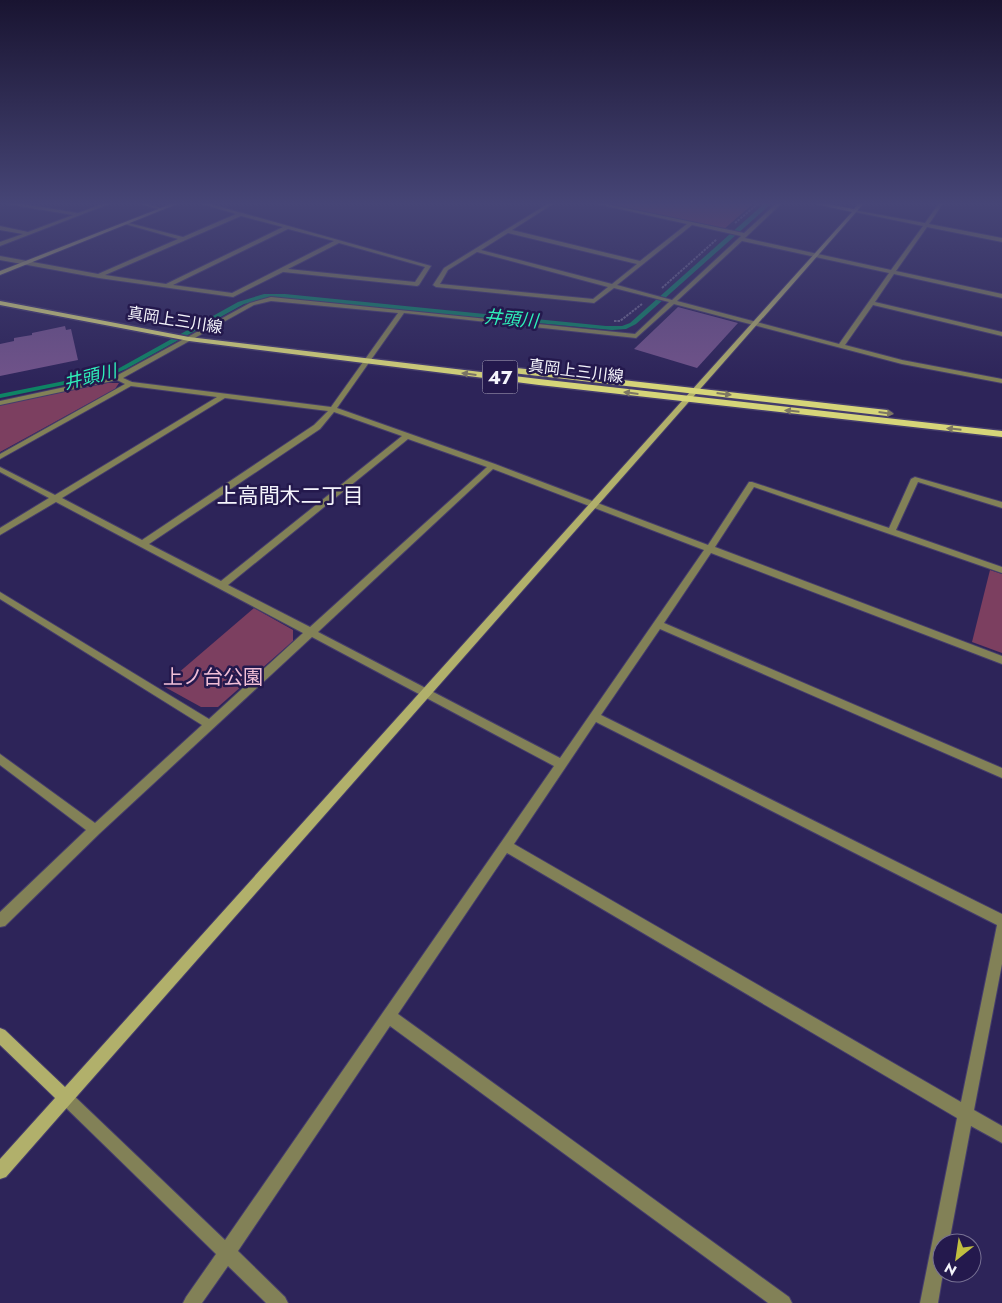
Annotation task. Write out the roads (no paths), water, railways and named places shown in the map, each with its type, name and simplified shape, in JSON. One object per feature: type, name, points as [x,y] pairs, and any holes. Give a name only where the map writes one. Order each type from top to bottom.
[{"type":"main road","name":"真岡上三川線","points":[[0,295],[201,332],[371,358]]},
{"type":"main road","name":"真岡上三川線","points":[[0,303],[189,339],[692,395],[1002,434]]},
{"type":"main road","name":"真岡上三川線","points":[[692,395],[1002,426]]},
{"type":"street","points":[[0,273],[28,263],[99,276],[233,295],[296,263]]},
{"type":"street","points":[[99,276],[129,263]]},
{"type":"street","points":[[168,285],[214,263]]},
{"type":"street","points":[[282,270],[417,284],[428,266],[417,263]]},
{"type":"street","points":[[456,263],[446,269],[436,285],[594,301],[641,263]]},
{"type":"street","points":[[525,263],[902,362],[1002,381]]},
{"type":"street","points":[[0,403],[118,378],[252,304],[271,299],[630,337],[636,336],[715,263]]},
{"type":"street","points":[[0,1171],[810,263]]},
{"type":"street","points":[[851,263],[1002,296]]},
{"type":"street","points":[[841,346],[899,263]]},
{"type":"street","points":[[871,303],[1002,334]]},
{"type":"street","points":[[142,544],[317,427],[333,409],[371,358],[402,312]]},
{"type":"street","points":[[118,378],[130,384],[333,409],[492,466],[1002,660]]},
{"type":"street","points":[[0,456],[130,384]]},
{"type":"street","points":[[0,532],[225,395]]},
{"type":"street","points":[[221,586],[408,436]]},
{"type":"street","points":[[0,921],[95,830],[492,466]]},
{"type":"street","points":[[0,469],[561,764]]},
{"type":"street","points":[[892,532],[915,479],[1002,505]]},
{"type":"street","points":[[192,1303],[752,484],[1002,570]]},
{"type":"street","points":[[0,594],[210,725]]},
{"type":"street","points":[[658,624],[1002,773]]},
{"type":"street","points":[[594,716],[1002,921]]},
{"type":"street","points":[[0,760],[95,830]]},
{"type":"street","points":[[506,846],[1002,1135]]},
{"type":"street","points":[[928,1303],[1002,928]]},
{"type":"street","points":[[389,1016],[783,1303]]},
{"type":"street","points":[[0,1035],[279,1303]]},
{"type":"water","name":"井頭川","points":[[698,263],[705,263],[636,324],[626,329],[612,330],[271,298],[244,304],[112,375],[0,398],[0,394],[114,371],[238,302],[264,294],[285,294],[606,326],[622,326],[630,323]]},
{"type":"district","name":"上高間木二丁目","points":[[290,496]]},
{"type":"park label","name":"上ノ台公園","points":[[213,677]]}]
